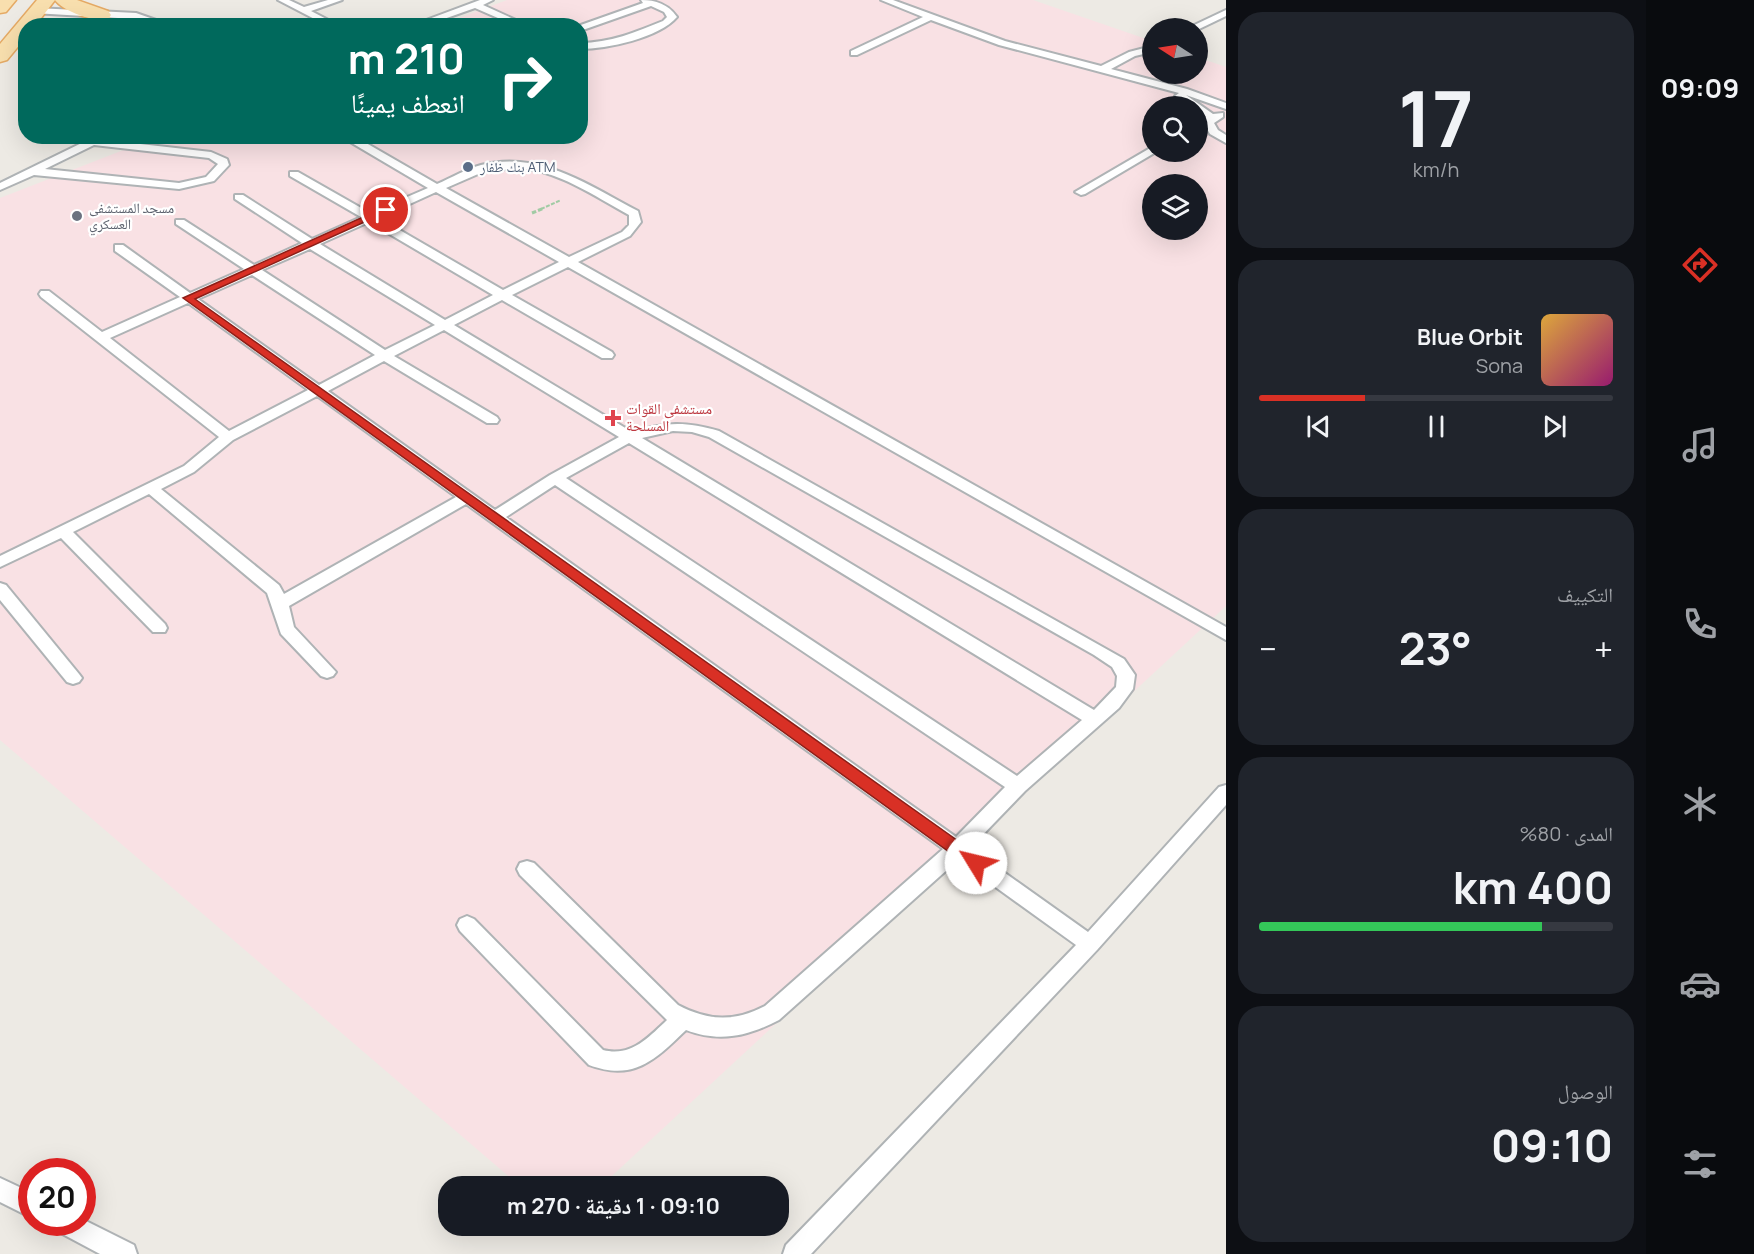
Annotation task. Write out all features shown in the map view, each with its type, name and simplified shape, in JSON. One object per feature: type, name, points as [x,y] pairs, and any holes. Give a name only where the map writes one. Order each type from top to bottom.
[{"type":"main road","points":[[0,8],[7,0]]},
{"type":"main road","points":[[64,0],[76,7],[102,15]]},
{"type":"main road","points":[[1,54],[18,39]]},
{"type":"lane","points":[[282,0],[320,18]]},
{"type":"lane","points":[[304,10],[338,0]]},
{"type":"lane","points":[[437,18],[489,0]]},
{"type":"lane","points":[[885,0],[1002,43],[1204,97],[1226,106]]},
{"type":"lane","points":[[588,25],[648,1],[667,10],[672,17],[666,23],[613,43],[598,47],[588,46]]},
{"type":"lane","points":[[476,4],[507,18]]},
{"type":"lane","points":[[41,6],[102,15],[147,18]]},
{"type":"lane","points":[[1208,21],[1226,13]]},
{"type":"lane","points":[[854,52],[933,16]]},
{"type":"lane","points":[[1102,70],[1132,54],[1142,52]]},
{"type":"lane","points":[[1119,74],[1142,59]]},
{"type":"lane","points":[[1160,86],[1187,100],[1226,140]]},
{"type":"lane","points":[[1210,122],[1226,114]]},
{"type":"lane","points":[[0,187],[88,144]]},
{"type":"lane","points":[[31,171],[179,186],[210,179],[224,165],[223,161],[211,155],[133,144]]},
{"type":"lane","points":[[360,144],[1226,634]]},
{"type":"lane","points":[[1081,192],[1142,156]]},
{"type":"lane","points":[[0,562],[200,462],[228,437],[502,295],[626,234],[635,226],[636,219],[634,213],[556,173],[539,167],[520,164],[482,168],[101,337]]},
{"type":"lane","points":[[294,174],[607,355]]},
{"type":"lane","points":[[238,197],[311,244],[1095,720]]},
{"type":"lane","points":[[180,222],[385,356],[492,420]]},
{"type":"lane","points":[[118,248],[1090,944]]},
{"type":"lane","points":[[45,294],[228,437]]},
{"type":"lane","points":[[494,518],[555,478],[630,437],[673,427],[693,428],[714,434],[1100,651],[1118,663],[1126,675],[1124,689],[1095,720],[1018,786],[957,849],[772,1013],[756,1022],[730,1028],[700,1026],[671,1012],[527,869]]},
{"type":"lane","points":[[555,478],[1018,786]]},
{"type":"lane","points":[[151,488],[273,589],[282,603],[287,630],[327,672]]},
{"type":"lane","points":[[282,603],[466,498]]},
{"type":"lane","points":[[64,532],[159,628]]},
{"type":"lane","points":[[0,589],[73,678]]},
{"type":"lane","points":[[795,1254],[1090,944],[1226,792]]},
{"type":"lane","points":[[467,925],[597,1058],[616,1063],[634,1061],[683,1019]]},
{"type":"lane","points":[[0,1190],[18,1199]]},
{"type":"lane","points":[[90,1236],[125,1254]]},
{"type":"shaded area","name":"مستشفى القوات المسلحة","points":[[507,0],[1033,0],[1142,38],[1142,84],[1208,84],[1208,61],[1226,67],[1226,606],[612,1176],[508,1176],[0,740],[0,198],[139,144],[588,144],[588,18],[459,18]]},
{"type":"place","name":"بنك ظفار ATM","points":[[468,167]]},
{"type":"place","name":"مسجد المستشفى العسكري","points":[[77,216]]},
{"type":"place","name":"مستشفى القوات المسلحة","points":[[613,418]]},
{"type":"route","points":[[386,210],[188,298],[976,863]]}]
